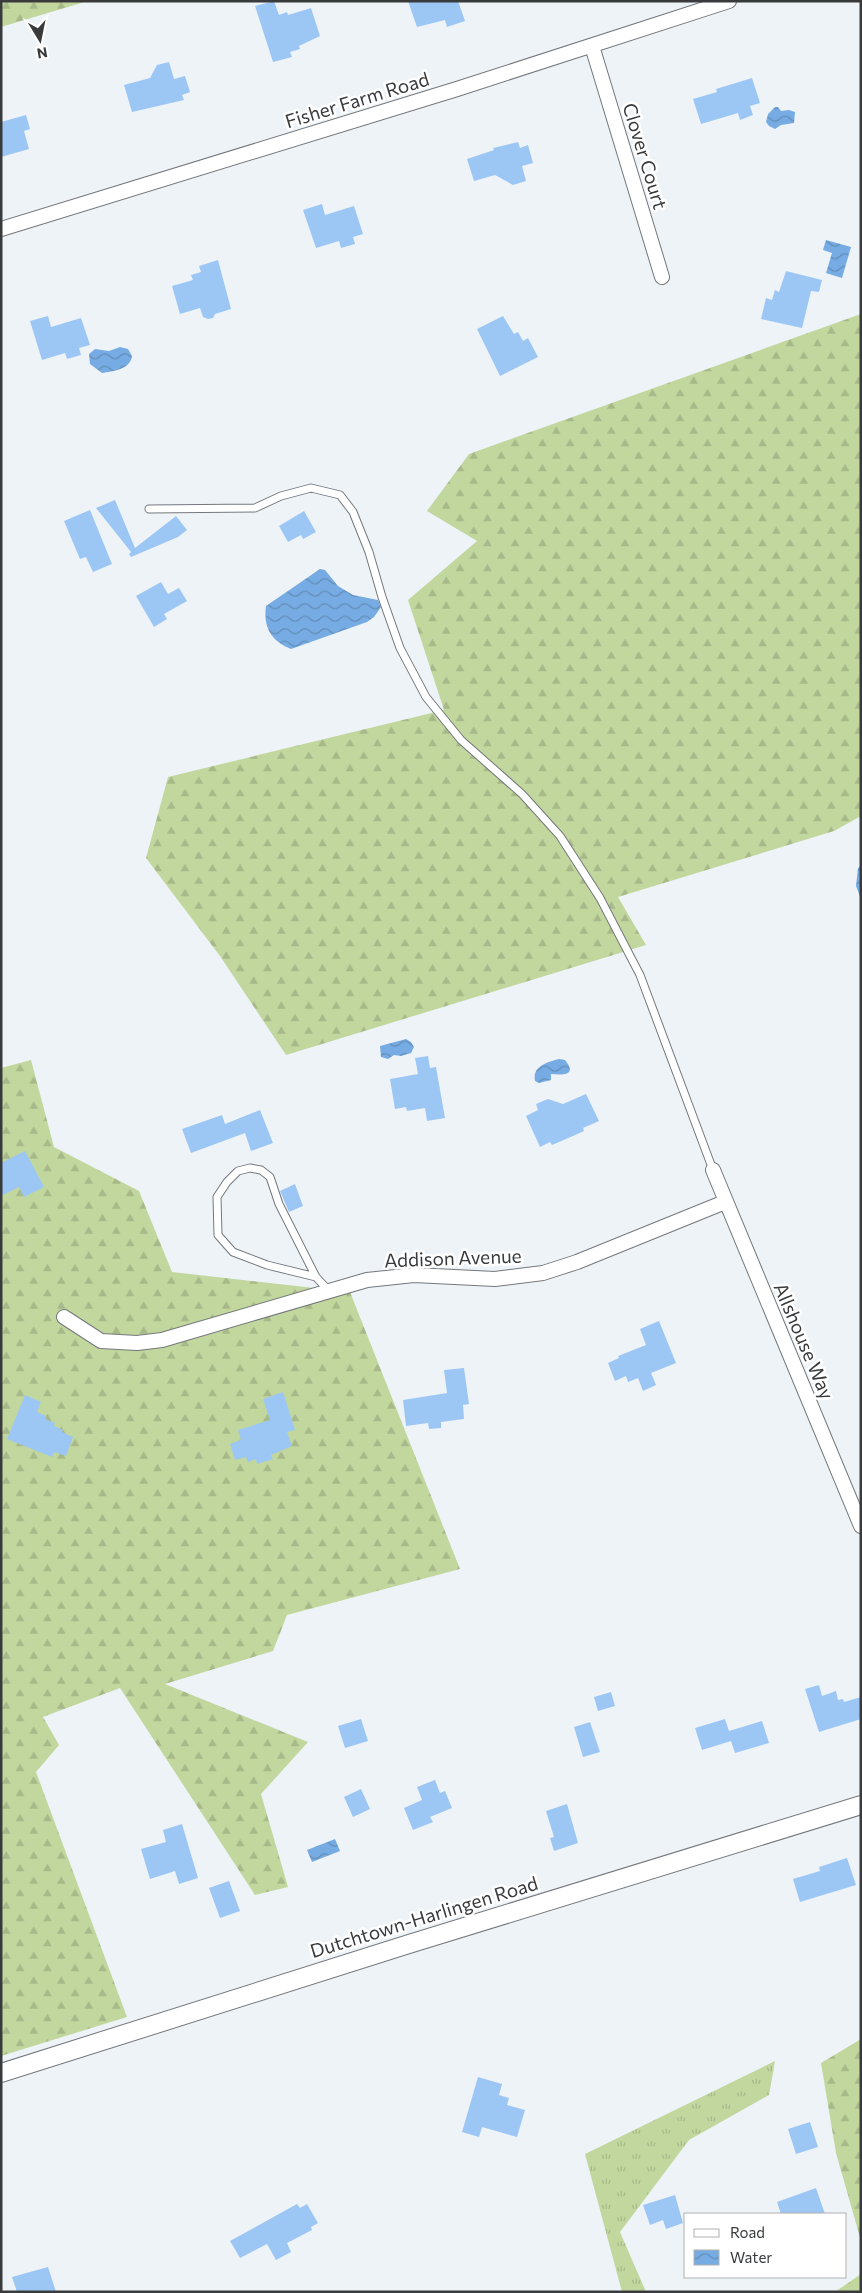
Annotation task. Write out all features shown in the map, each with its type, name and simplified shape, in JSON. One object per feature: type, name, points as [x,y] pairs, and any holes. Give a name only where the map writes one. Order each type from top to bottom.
[{"type":"street","name":"Fisher Farm Road","points":[[1,229],[592,46],[725,2]]},
{"type":"street","name":"Clover Court","points":[[592,46],[662,277]]},
{"type":"street","name":"Allshouse Way","points":[[713,1170],[861,1526]]},
{"type":"street","name":"Addison Avenue","points":[[64,1317],[101,1341],[137,1343],[162,1340],[367,1280],[391,1276],[495,1279],[543,1273],[577,1262],[725,1202]]},
{"type":"street","name":"Dutchtown-Harlingen Road","points":[[1,2073],[410,1944],[861,1806]]},
{"type":"lane","points":[[149,509],[255,508],[281,496],[311,488],[340,495],[353,512],[369,552],[400,648],[426,697],[461,740],[522,794],[560,836],[600,898],[640,975],[713,1170]]},
{"type":"lane","points":[[316,1277],[267,1265],[233,1252],[218,1235],[217,1197],[226,1182],[238,1171],[250,1168],[261,1170],[270,1177],[279,1204],[316,1277],[329,1291]]},
{"type":"green space","points":[[1,1],[88,1],[1,27]]},
{"type":"green space","points":[[861,314],[861,816],[834,831],[618,897],[646,945],[286,1055],[220,956],[146,858],[168,777],[444,710],[408,600],[477,541],[427,511],[469,454]]},
{"type":"green space","points":[[31,1060],[54,1147],[139,1191],[172,1272],[350,1292],[460,1569],[287,1615],[273,1651],[165,1684],[308,1742],[261,1794],[288,1887],[255,1895],[120,1688],[43,1717],[59,1745],[36,1772],[127,2017],[1,2056],[1,1068]]},
{"type":"green space","points":[[861,2039],[861,2241],[836,2153],[821,2063]]},
{"type":"green space","points":[[775,2061],[769,2095],[689,2140],[620,2232],[646,2292],[622,2292],[585,2154]]},
{"type":"green space","points":[[861,2274],[861,2292],[835,2292]]},
{"type":"water","points":[[775,107],[778,107],[781,111],[789,110],[795,112],[794,123],[781,125],[775,129],[769,126],[766,122],[768,114]]},
{"type":"water","points":[[826,240],[851,247],[842,278],[826,273],[832,253],[823,250]]},
{"type":"water","points":[[120,347],[128,349],[132,356],[131,361],[125,367],[102,373],[90,364],[89,354],[95,349],[109,351]]},
{"type":"water","points":[[320,569],[325,570],[338,586],[353,595],[378,600],[381,607],[374,617],[367,622],[291,649],[278,642],[267,627],[266,606]]},
{"type":"water","points":[[861,866],[861,899],[856,886],[858,868]]},
{"type":"water","points":[[406,1039],[414,1047],[411,1053],[401,1056],[394,1055],[388,1059],[381,1057],[380,1046]]},
{"type":"water","points":[[559,1059],[565,1060],[569,1065],[569,1072],[551,1074],[551,1080],[539,1083],[535,1081],[538,1068]]},
{"type":"water","points":[[335,1839],[340,1851],[312,1862],[307,1850]]},
{"type":"building","points":[[274,1],[279,15],[287,12],[288,15],[311,8],[320,36],[299,46],[300,49],[290,52],[292,57],[273,62],[255,6]]},
{"type":"building","points":[[408,1],[458,1],[465,21],[447,27],[445,20],[417,27]]},
{"type":"building","points":[[169,62],[174,79],[185,76],[190,92],[182,95],[184,100],[132,112],[124,85],[150,78],[157,65]]},
{"type":"building","points":[[752,78],[760,103],[750,106],[753,115],[740,120],[738,113],[701,124],[693,99],[717,92],[716,89]]},
{"type":"building","points":[[26,115],[30,129],[24,131],[29,149],[1,157],[1,122]]},
{"type":"building","points":[[518,142],[520,148],[528,145],[533,163],[522,166],[526,181],[513,185],[495,175],[474,181],[467,159],[494,150],[493,148]]},
{"type":"building","points":[[322,204],[325,215],[354,206],[363,234],[353,237],[355,244],[341,248],[339,241],[316,248],[303,210]]},
{"type":"building","points":[[218,260],[231,309],[215,314],[213,318],[208,319],[203,317],[200,308],[180,314],[172,286],[193,280],[191,275],[201,272],[199,266]]},
{"type":"building","points":[[786,271],[822,280],[819,292],[811,291],[802,328],[761,319],[766,298],[772,300],[775,290],[779,292]]},
{"type":"building","points":[[48,316],[51,327],[81,318],[90,345],[79,348],[81,355],[67,359],[65,353],[42,360],[30,321]]},
{"type":"building","points":[[503,316],[514,334],[518,332],[523,341],[528,338],[538,357],[500,376],[477,329]]},
{"type":"building","points":[[115,500],[135,548],[176,516],[187,530],[178,537],[131,557],[129,554],[131,552],[96,508]]},
{"type":"building","points":[[90,510],[112,564],[93,572],[86,557],[80,559],[64,521]]},
{"type":"building","points":[[304,511],[316,532],[303,539],[301,535],[288,542],[279,526]]},
{"type":"building","points":[[161,582],[168,594],[179,588],[187,601],[164,614],[167,619],[154,627],[136,596]]},
{"type":"building","points":[[428,1056],[430,1068],[436,1067],[445,1118],[427,1121],[425,1108],[407,1111],[406,1107],[395,1109],[390,1079],[418,1074],[415,1058]]},
{"type":"building","points":[[586,1094],[599,1121],[583,1128],[584,1131],[573,1136],[552,1145],[550,1142],[540,1147],[526,1116],[538,1110],[536,1104],[548,1099],[563,1104]]},
{"type":"building","points":[[260,1110],[273,1143],[251,1151],[245,1133],[191,1153],[182,1129],[222,1115],[225,1124]]},
{"type":"building","points":[[25,1151],[44,1187],[24,1197],[19,1187],[1,1196],[1,1163]]},
{"type":"building","points":[[295,1184],[303,1206],[289,1212],[280,1191]]},
{"type":"building","points":[[659,1321],[676,1363],[651,1373],[656,1385],[643,1391],[638,1378],[628,1382],[626,1376],[615,1381],[608,1363],[619,1358],[618,1356],[646,1345],[640,1329]]},
{"type":"building","points":[[464,1368],[469,1404],[463,1405],[464,1419],[441,1422],[441,1428],[429,1429],[428,1423],[406,1426],[403,1400],[447,1393],[444,1370]]},
{"type":"building","points":[[283,1392],[295,1430],[287,1432],[292,1446],[271,1455],[273,1459],[257,1464],[256,1459],[248,1462],[246,1457],[235,1460],[230,1444],[241,1440],[238,1430],[270,1420],[263,1399]]},
{"type":"building","points":[[25,1395],[41,1402],[37,1412],[46,1416],[45,1419],[55,1423],[54,1426],[63,1430],[62,1432],[73,1437],[66,1456],[54,1452],[52,1457],[7,1439]]},
{"type":"building","points":[[819,1685],[822,1696],[836,1691],[838,1700],[843,1699],[844,1702],[861,1697],[861,1719],[819,1732],[805,1689]]},
{"type":"building","points":[[611,1692],[615,1706],[598,1711],[594,1697]]},
{"type":"building","points":[[361,1719],[368,1741],[345,1748],[338,1726]]},
{"type":"building","points":[[725,1719],[729,1731],[762,1721],[769,1743],[735,1753],[731,1741],[702,1750],[695,1728]]},
{"type":"building","points":[[590,1722],[600,1752],[583,1757],[574,1727]]},
{"type":"building","points":[[435,1780],[440,1793],[445,1791],[452,1808],[430,1817],[433,1822],[413,1830],[404,1808],[422,1800],[417,1787]]},
{"type":"building","points":[[361,1789],[370,1809],[353,1817],[344,1797]]},
{"type":"building","points":[[567,1804],[578,1843],[554,1851],[550,1838],[554,1837],[546,1811]]},
{"type":"building","points":[[182,1824],[198,1878],[179,1884],[175,1871],[150,1879],[141,1849],[166,1842],[163,1830]]},
{"type":"building","points":[[847,1858],[856,1885],[800,1902],[793,1879],[820,1871],[819,1867]]},
{"type":"building","points":[[229,1881],[240,1911],[220,1918],[209,1888]]},
{"type":"building","points":[[478,2077],[502,2084],[499,2095],[509,2098],[507,2105],[525,2110],[517,2137],[482,2127],[479,2137],[462,2132]]},
{"type":"building","points":[[810,2122],[818,2147],[796,2154],[788,2129]]},
{"type":"building","points":[[816,2188],[825,2213],[781,2213],[777,2202]]},
{"type":"building","points":[[675,2195],[683,2223],[666,2229],[663,2220],[650,2225],[643,2205]]},
{"type":"building","points":[[297,2204],[300,2208],[307,2204],[318,2223],[311,2227],[312,2230],[287,2243],[291,2252],[276,2260],[267,2244],[240,2258],[230,2241]]},
{"type":"building","points":[[48,2267],[56,2292],[17,2292],[12,2277]]}]
